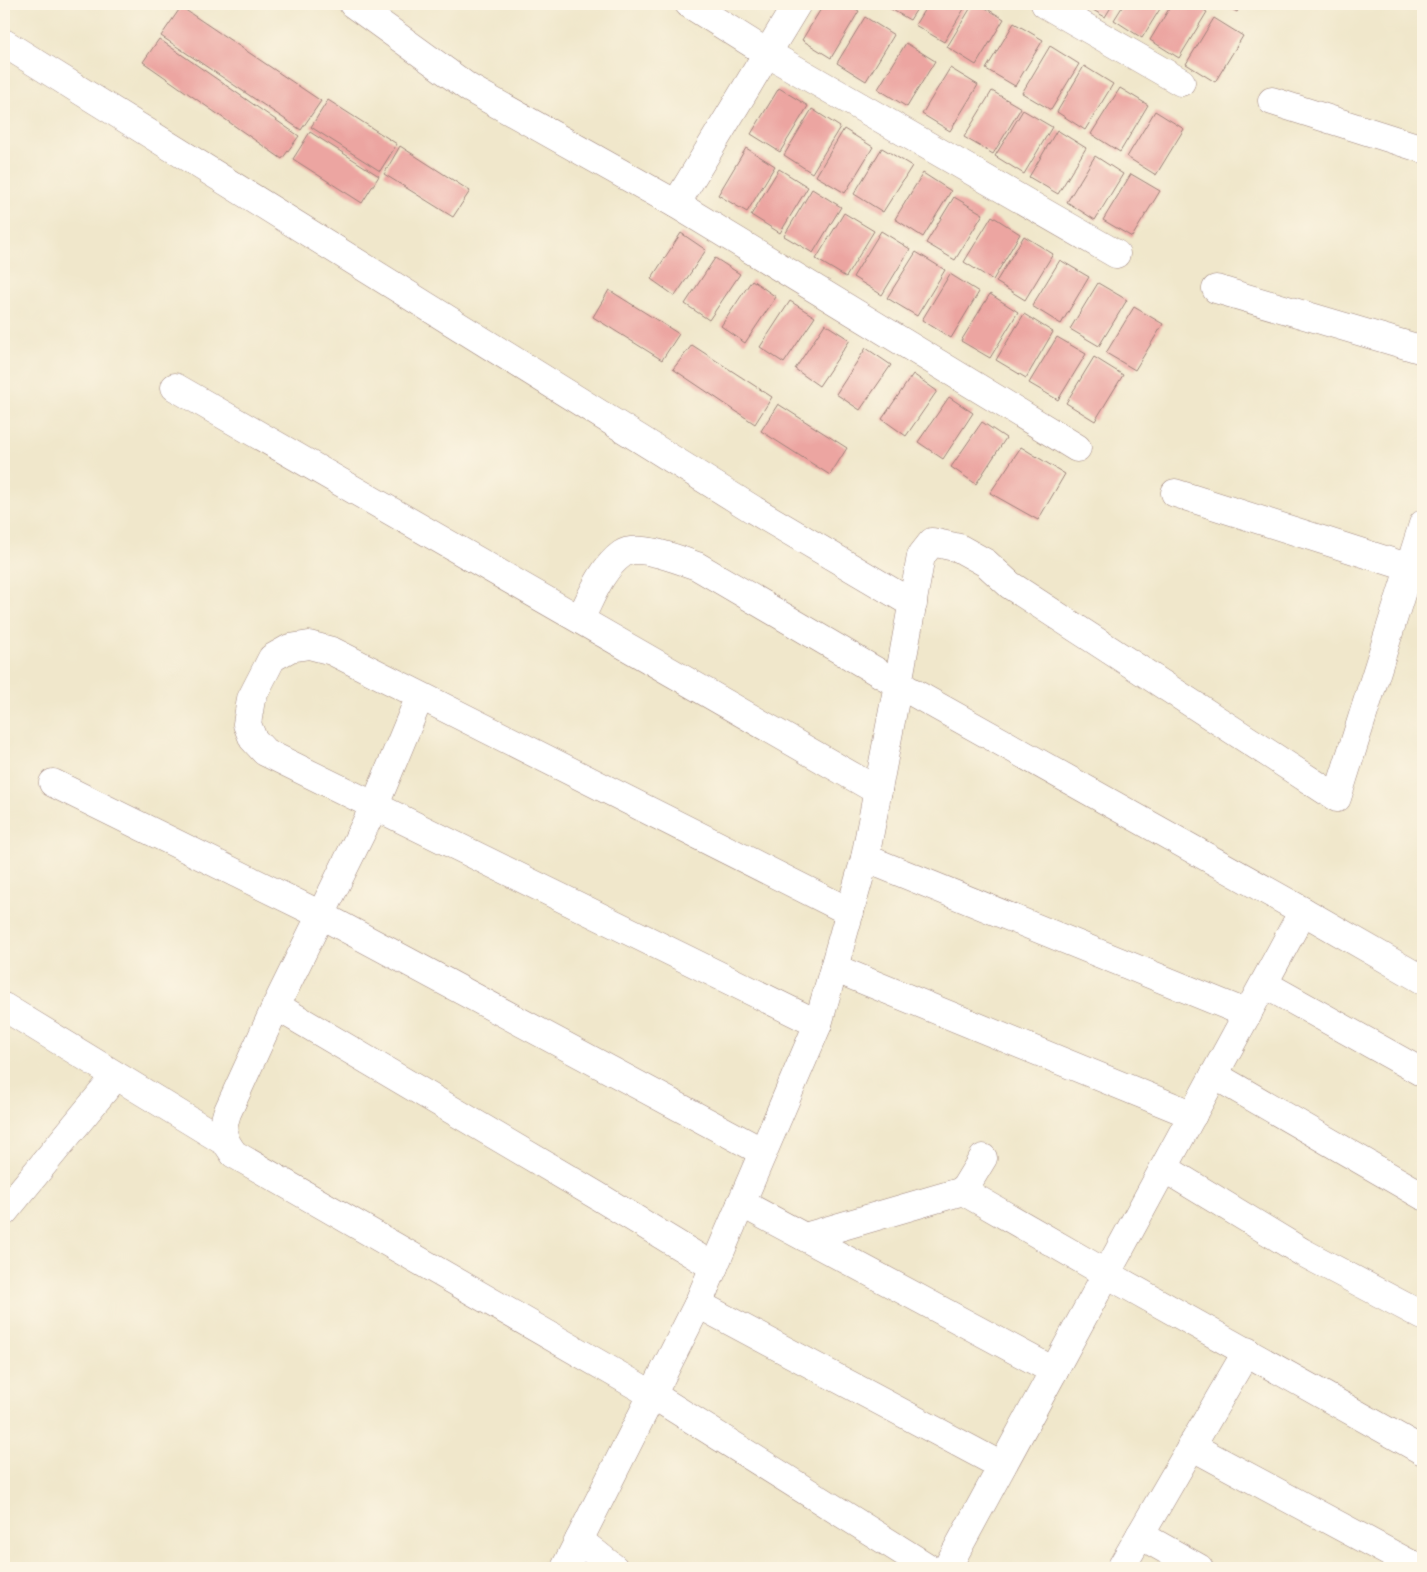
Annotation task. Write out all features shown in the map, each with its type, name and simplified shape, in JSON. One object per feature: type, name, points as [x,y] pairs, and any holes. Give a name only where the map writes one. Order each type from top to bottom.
[{"type":"street","points":[[353,4],[469,88],[676,204],[1077,448]]},
{"type":"street","points":[[689,4],[767,53],[1116,254]]},
{"type":"street","points":[[676,204],[797,4]]},
{"type":"street","points":[[1045,4],[1181,82]]},
{"type":"street","points":[[4,43],[754,510],[913,604]]},
{"type":"street","points":[[1272,102],[1423,149]]},
{"type":"street","points":[[1216,289],[1423,350]]},
{"type":"street","points":[[175,387],[878,791]]},
{"type":"street","points":[[1175,493],[1416,570]]},
{"type":"street","points":[[565,1568],[698,1304],[818,1024],[865,858],[921,556],[932,542],[959,548],[986,563],[1010,586],[1337,798],[1416,570],[1423,524]]},
{"type":"street","points":[[580,619],[607,568],[623,553],[640,550],[671,556],[696,566],[898,684],[1423,980]]},
{"type":"street","points":[[818,1024],[265,752],[253,740],[247,724],[251,698],[272,658],[290,648],[309,645],[332,651],[850,912]]},
{"type":"street","points":[[225,1142],[222,1128],[227,1113],[276,1006],[375,805],[420,696]]},
{"type":"street","points":[[52,783],[321,915],[763,1152]]},
{"type":"street","points":[[865,858],[1248,1014]]},
{"type":"street","points":[[948,1568],[1303,911]]},
{"type":"street","points":[[834,968],[1193,1115]]},
{"type":"street","points":[[1264,984],[1423,1073]]},
{"type":"street","points":[[276,1006],[714,1267]]},
{"type":"street","points":[[4,1007],[225,1142],[234,1154],[653,1396],[929,1568]]},
{"type":"street","points":[[1214,1075],[1423,1196]]},
{"type":"street","points":[[4,1212],[116,1076]]},
{"type":"street","points":[[804,1237],[963,1190],[983,1158]]},
{"type":"street","points":[[1164,1168],[1302,1252],[1423,1316]]},
{"type":"street","points":[[963,1190],[1107,1274],[1423,1451]]},
{"type":"street","points":[[741,1203],[1054,1372]]},
{"type":"street","points":[[698,1304],[1002,1466]]},
{"type":"street","points":[[1121,1568],[1247,1352]]},
{"type":"street","points":[[1191,1446],[1418,1568]]},
{"type":"street","points":[[1140,1535],[1199,1568]]},
{"type":"street","points":[[579,1540],[614,1568]]},
{"type":"building","points":[[824,4],[847,4],[859,11],[831,58],[802,40]]},
{"type":"building","points":[[882,4],[920,4],[910,20]]},
{"type":"building","points":[[928,4],[967,4],[944,42],[915,25]]},
{"type":"building","points":[[973,4],[979,4],[1004,19],[976,65],[947,47]]},
{"type":"building","points":[[1083,4],[1113,4],[1105,17]]},
{"type":"building","points":[[1124,4],[1163,4],[1142,38],[1114,20]]},
{"type":"building","points":[[1172,4],[1193,4],[1207,12],[1179,58],[1150,40]]},
{"type":"building","points":[[1223,4],[1242,4],[1237,12]]},
{"type":"building","points":[[181,7],[321,101],[301,130],[161,36]]},
{"type":"building","points":[[865,17],[894,35],[866,81],[837,63]]},
{"type":"building","points":[[1214,18],[1243,36],[1215,82],[1186,64]]},
{"type":"building","points":[[1014,23],[1043,40],[1015,86],[986,69]]},
{"type":"building","points":[[159,39],[299,136],[282,159],[143,62]]},
{"type":"building","points":[[906,43],[935,61],[907,107],[878,89]]},
{"type":"building","points":[[1050,46],[1079,64],[1051,110],[1022,93]]},
{"type":"building","points":[[1084,66],[1113,84],[1085,130],[1057,112]]},
{"type":"building","points":[[950,68],[978,85],[950,131],[922,114]]},
{"type":"building","points":[[779,88],[808,106],[780,152],[751,134]]},
{"type":"building","points":[[1120,88],[1148,105],[1120,152],[1091,134]]},
{"type":"building","points":[[992,91],[1021,108],[993,154],[964,137]]},
{"type":"building","points":[[328,100],[397,144],[380,171],[311,127]]},
{"type":"building","points":[[812,109],[840,127],[812,173],[784,155]]},
{"type":"building","points":[[1023,110],[1052,127],[1024,174],[995,156]]},
{"type":"building","points":[[1155,111],[1184,129],[1156,175],[1127,157]]},
{"type":"building","points":[[844,129],[873,147],[845,193],[816,176]]},
{"type":"building","points":[[1057,130],[1086,148],[1058,194],[1029,177]]},
{"type":"building","points":[[310,132],[379,176],[362,203],[293,159]]},
{"type":"building","points":[[400,146],[470,191],[453,217],[384,174]]},
{"type":"building","points":[[746,148],[775,166],[747,212],[718,195]]},
{"type":"building","points":[[882,148],[912,166],[883,212],[854,194]]},
{"type":"building","points":[[1095,156],[1123,174],[1095,220],[1067,202]]},
{"type":"building","points":[[779,169],[808,187],[780,233],[751,215]]},
{"type":"building","points":[[923,173],[951,191],[923,237],[895,219]]},
{"type":"building","points":[[1131,174],[1160,191],[1132,237],[1103,220]]},
{"type":"building","points":[[812,189],[841,207],[813,253],[784,236]]},
{"type":"building","points":[[954,197],[983,214],[955,260],[926,243]]},
{"type":"building","points":[[844,213],[874,231],[846,277],[816,259]]},
{"type":"building","points":[[992,216],[1020,234],[993,280],[964,262]]},
{"type":"building","points":[[881,231],[910,249],[882,295],[853,277]]},
{"type":"building","points":[[681,233],[706,250],[675,296],[651,279]]},
{"type":"building","points":[[1024,236],[1053,254],[1025,300],[996,282]]},
{"type":"building","points":[[916,252],[945,270],[917,316],[887,298]]},
{"type":"building","points":[[715,258],[740,274],[709,320],[685,304]]},
{"type":"building","points":[[1060,260],[1089,277],[1061,324],[1032,306]]},
{"type":"building","points":[[950,274],[979,292],[951,338],[922,320]]},
{"type":"building","points":[[752,280],[776,297],[745,343],[721,326]]},
{"type":"building","points":[[1098,283],[1127,300],[1099,346],[1070,329]]},
{"type":"building","points":[[609,290],[679,334],[662,360],[593,317]]},
{"type":"building","points":[[990,294],[1018,312],[990,358],[961,341]]},
{"type":"building","points":[[790,301],[815,317],[784,363],[760,347]]},
{"type":"building","points":[[1134,307],[1163,324],[1135,370],[1106,353]]},
{"type":"building","points":[[1024,314],[1053,332],[1026,378],[996,360]]},
{"type":"building","points":[[825,324],[850,340],[819,386],[795,369]]},
{"type":"building","points":[[1057,337],[1086,354],[1058,400],[1029,383]]},
{"type":"building","points":[[692,345],[772,397],[755,424],[673,369]]},
{"type":"building","points":[[866,348],[891,365],[860,410],[836,394]]},
{"type":"building","points":[[1094,357],[1123,375],[1095,421],[1066,403]]},
{"type":"building","points":[[913,374],[937,391],[906,436],[882,419]]},
{"type":"building","points":[[949,397],[973,413],[943,459],[918,442]]},
{"type":"building","points":[[778,404],[847,448],[830,475],[761,431]]},
{"type":"building","points":[[982,422],[1006,438],[976,484],[951,467]]},
{"type":"building","points":[[1021,447],[1065,474],[1038,520],[990,493]]}]
